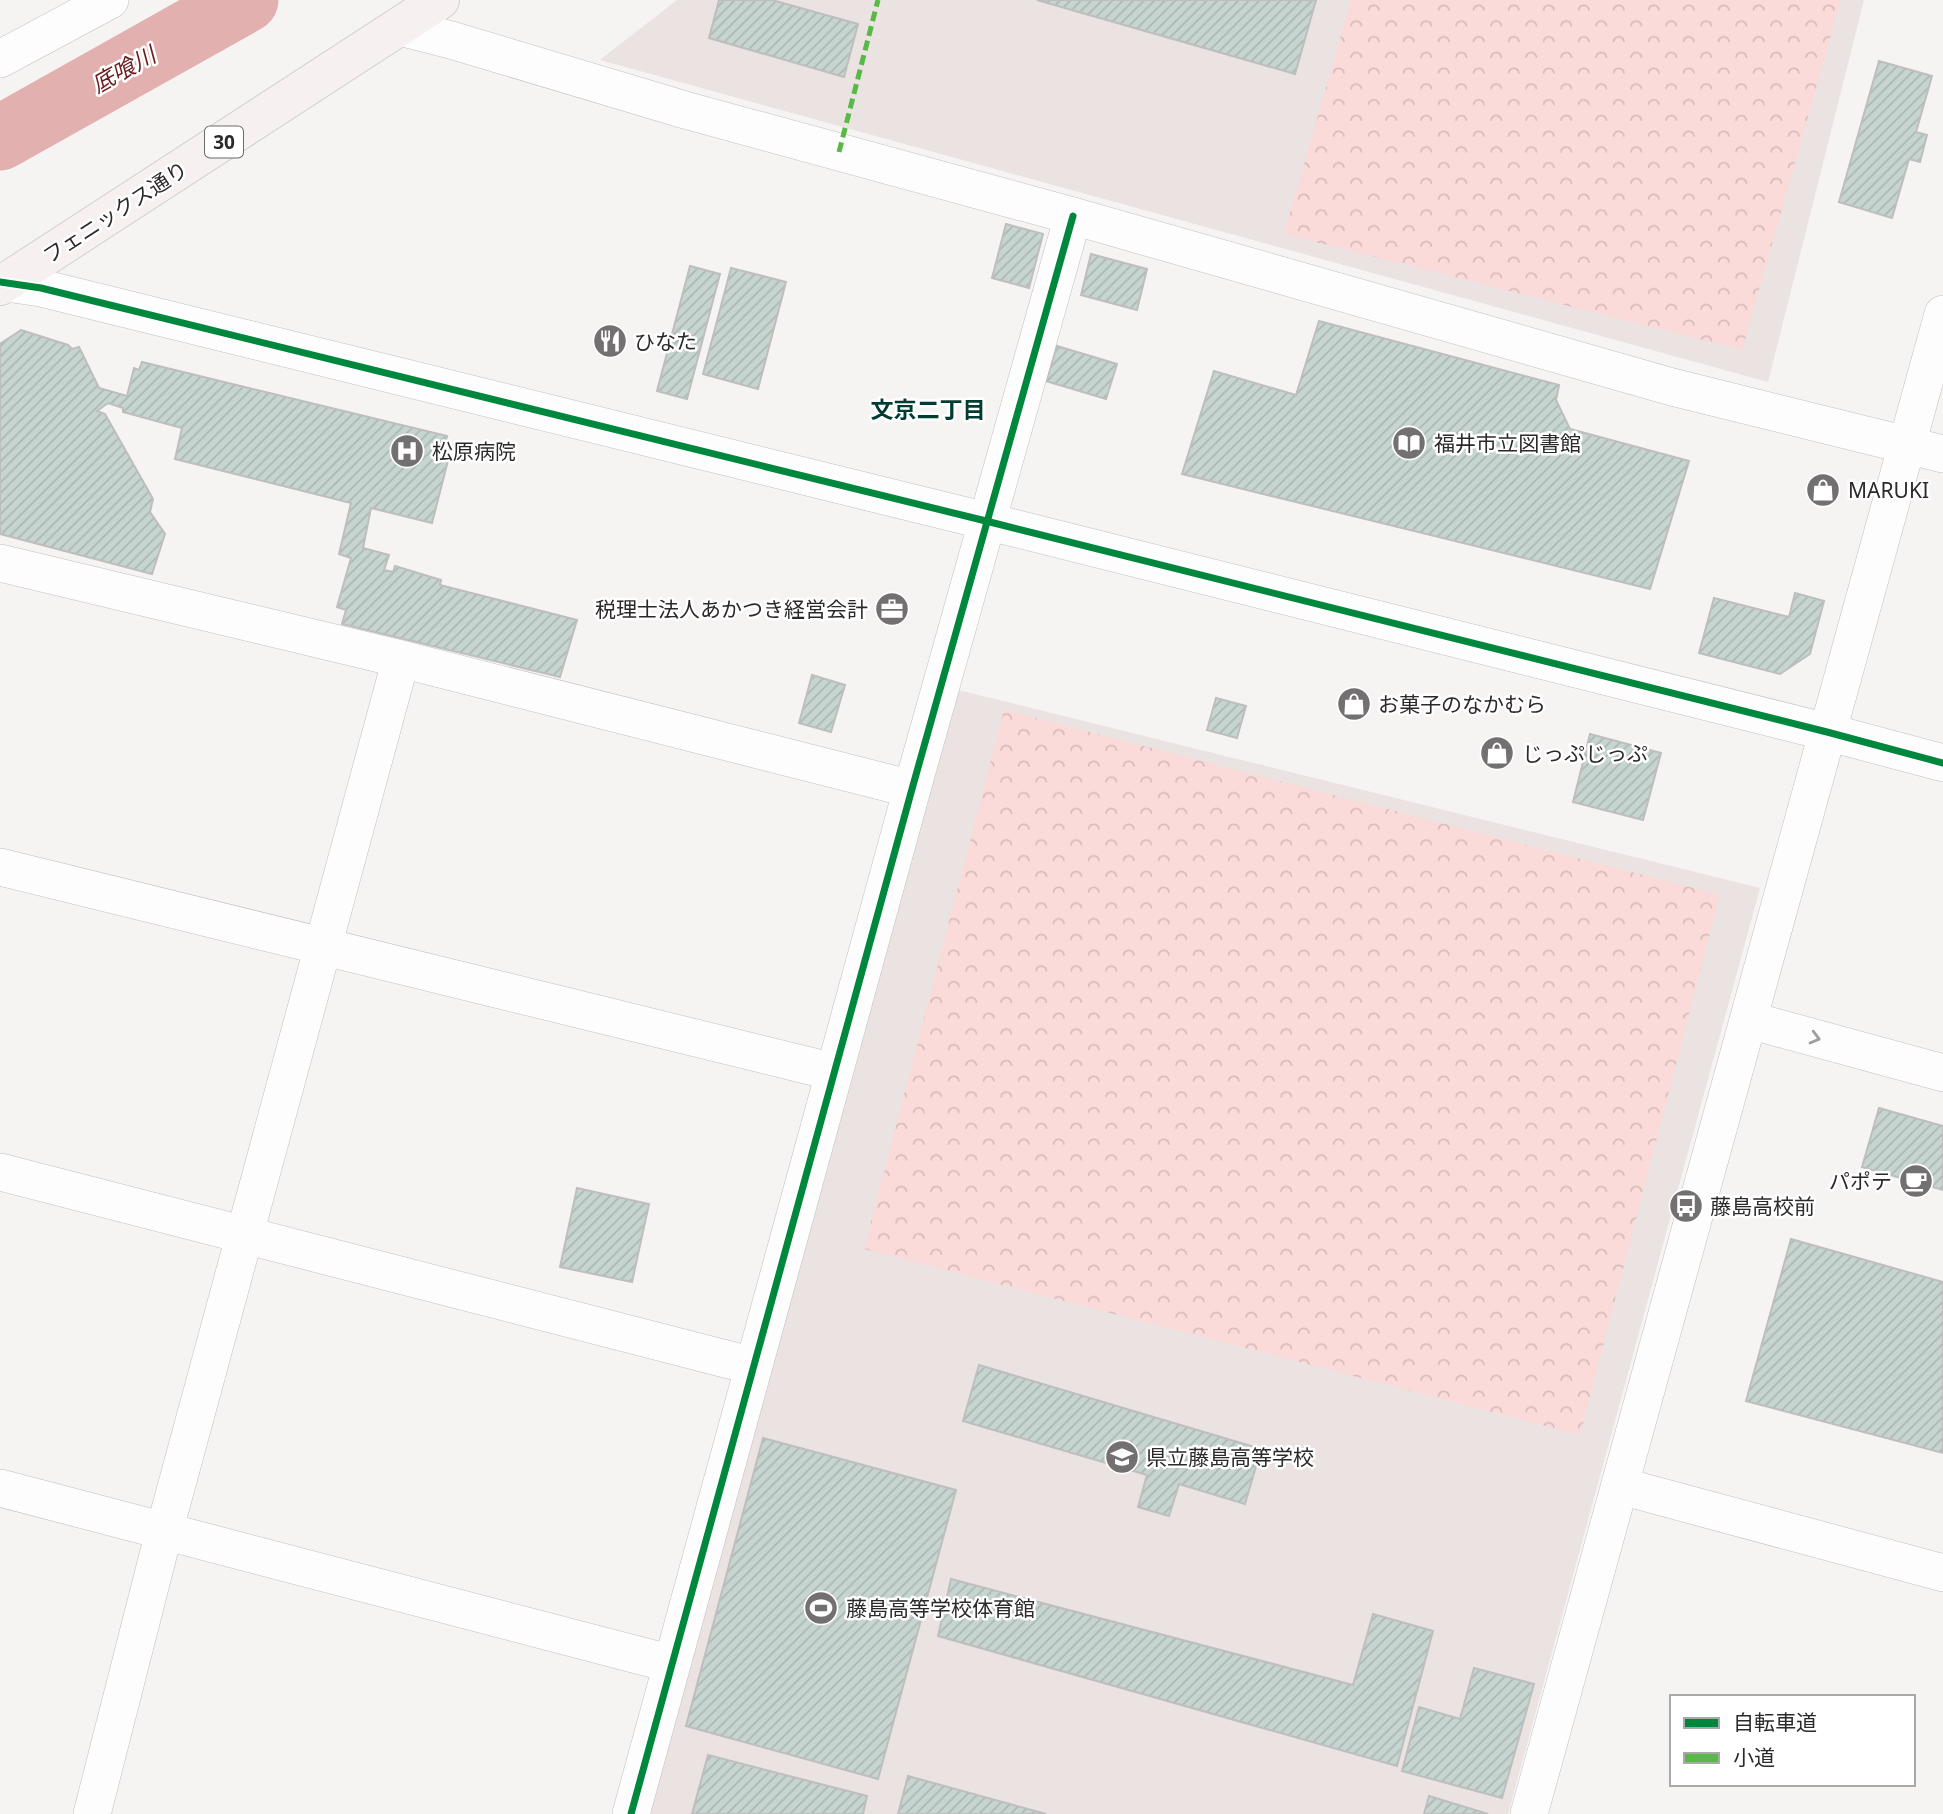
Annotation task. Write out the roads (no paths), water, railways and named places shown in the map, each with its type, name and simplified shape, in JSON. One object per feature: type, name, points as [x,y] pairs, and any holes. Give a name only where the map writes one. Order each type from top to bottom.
[{"type":"main road","name":"フェニックス通り","points":[[2,283],[440,0]]},
{"type":"street","points":[[0,59],[110,0]]},
{"type":"street","points":[[400,27],[685,110],[1073,216],[1672,387],[1943,454]]},
{"type":"street","points":[[631,1814],[986,521],[1073,216]]},
{"type":"street","points":[[2,283],[41,288],[986,521],[1943,763]]},
{"type":"street","points":[[1529,1814],[1943,314]]},
{"type":"street","points":[[0,563],[401,659],[912,789]]},
{"type":"street","points":[[92,1814],[164,1532],[401,659]]},
{"type":"street","points":[[0,867],[834,1072]]},
{"type":"street","points":[[1749,1020],[1943,1073]]},
{"type":"street","points":[[0,1172],[753,1366]]},
{"type":"street","points":[[1621,1486],[1943,1573]]},
{"type":"street","points":[[0,1488],[672,1664]]},
{"type":"waterway","name":"底喰川","points":[[0,138],[246,0]]},
{"type":"place","name":"ひなた","points":[[610,341]]},
{"type":"place","name":"福井市立図書館","points":[[1409,443]]},
{"type":"place","name":"松原病院","points":[[407,451]]},
{"type":"place","name":"MARUKI","points":[[1823,490]]},
{"type":"place","name":"税理士法人あかつき経営会計","points":[[892,609]]},
{"type":"place","name":"お菓子のなかむら","points":[[1354,704]]},
{"type":"place","name":"じっぷじっぷ","points":[[1497,753]]},
{"type":"place","name":"パポテ","points":[[1916,1181]]},
{"type":"place","name":"藤島高校前","points":[[1686,1206]]},
{"type":"place","name":"県立藤島高等学校","points":[[1122,1457]]},
{"type":"place","name":"藤島高等学校体育館","points":[[821,1608]]},
{"type":"district","name":"文京二丁目","points":[[928,409]]}]
